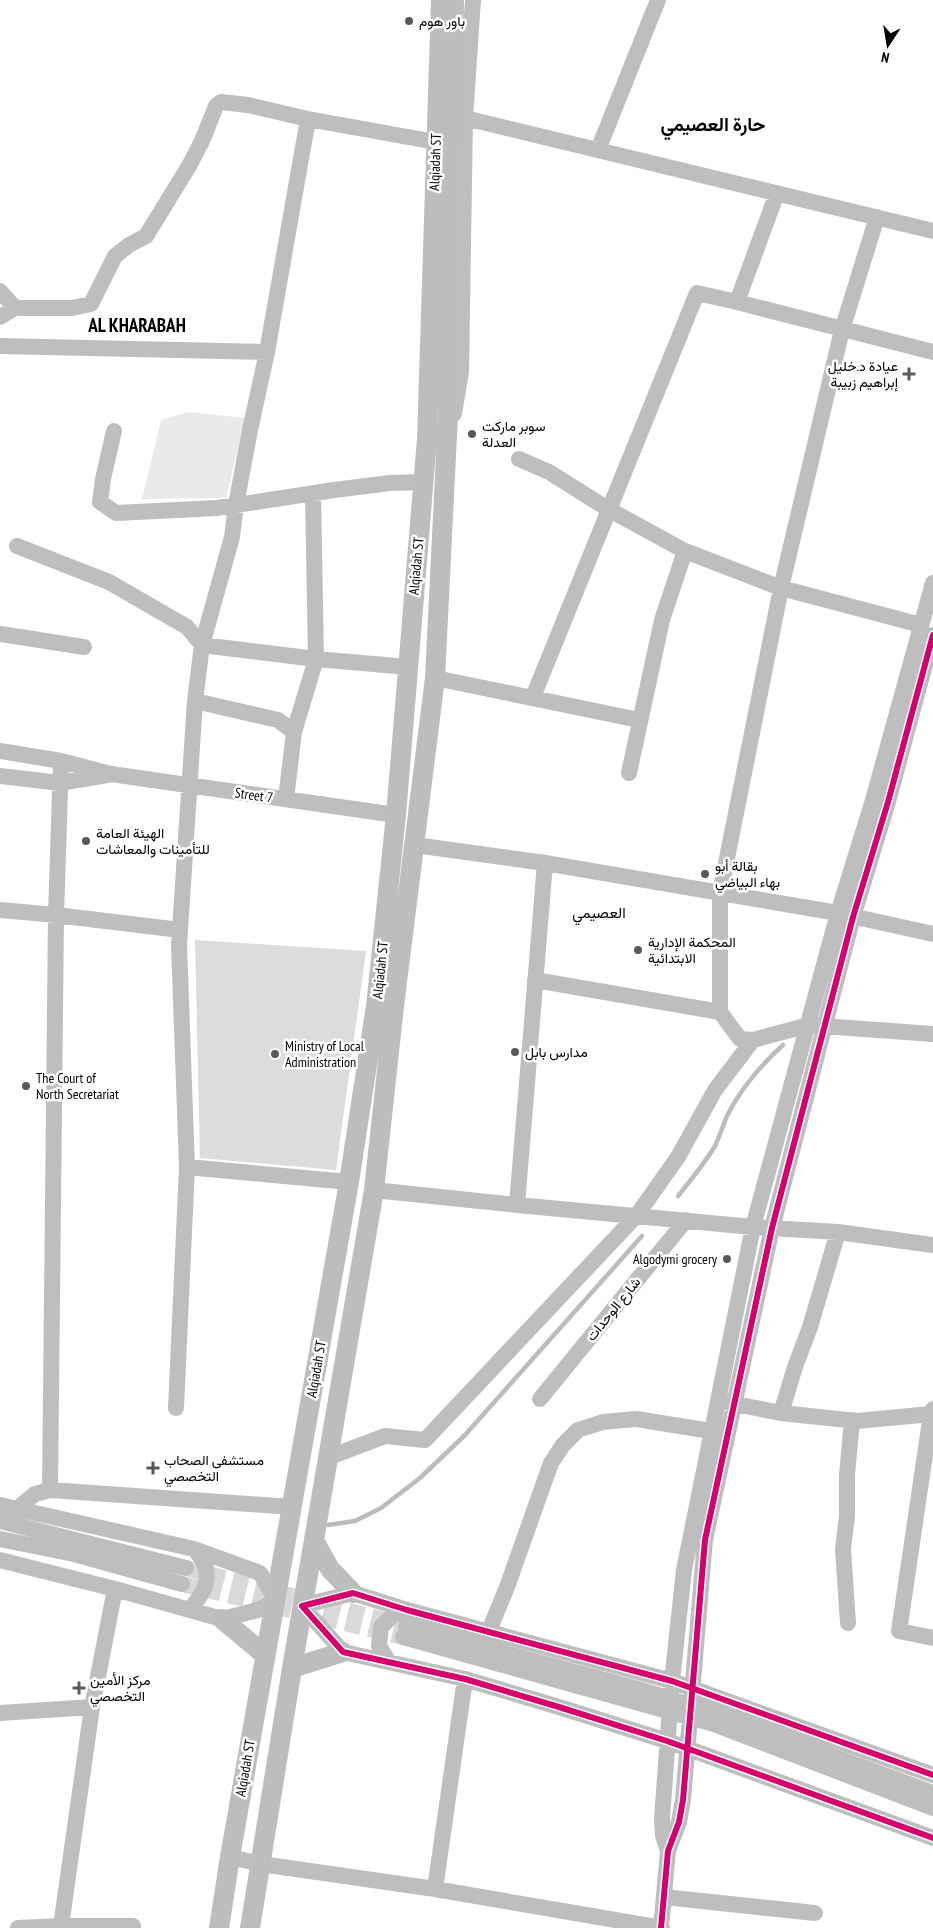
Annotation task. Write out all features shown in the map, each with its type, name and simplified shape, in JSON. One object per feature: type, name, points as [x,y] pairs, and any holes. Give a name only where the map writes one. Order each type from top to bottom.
[{"type":"main road","name":"Alqiadah ST","points":[[219,1928],[349,1182],[376,1006],[396,815],[423,482],[437,438],[448,415],[439,141],[441,0]]},
{"type":"main road","name":"Alqiadah ST","points":[[439,141],[454,0]]},
{"type":"main road","name":"Alqiadah ST","points":[[250,1928],[302,1606],[315,1542],[374,1190],[394,1006],[435,678],[437,438]]},
{"type":"main road","points":[[315,1542],[330,1569],[354,1593]]},
{"type":"main road","points":[[222,1619],[266,1654]]},
{"type":"main road","points":[[292,1668],[344,1652]]},
{"type":"street","points":[[0,317],[15,308],[72,308],[90,304],[115,256],[129,245],[146,236],[189,166],[202,141],[216,106],[221,102],[248,105],[308,119],[439,141],[433,0]]},
{"type":"street","points":[[437,438],[456,405],[461,372],[465,118],[473,0]]},
{"type":"street","points":[[598,150],[658,0]]},
{"type":"street","points":[[465,118],[933,231]]},
{"type":"street","points":[[176,1408],[187,1168],[180,930],[195,701],[202,645],[232,536],[236,505],[267,352],[308,119]]},
{"type":"street","points":[[737,302],[777,193]]},
{"type":"street","points":[[877,217],[842,330],[780,588],[720,894],[720,1012],[740,1039],[753,1040],[808,1025],[933,1034]]},
{"type":"street","points":[[0,291],[15,308]]},
{"type":"street","points":[[533,697],[696,293],[933,352]]},
{"type":"street","points":[[0,346],[267,352]]},
{"type":"street","points":[[114,431],[103,478],[100,502],[116,513],[217,508],[390,483],[423,482]]},
{"type":"street","points":[[519,459],[549,472],[685,551],[780,588],[927,630]]},
{"type":"street","points":[[286,799],[294,732],[316,659],[313,493]]},
{"type":"street","points":[[17,546],[109,582],[187,627],[202,645],[316,659],[408,667]]},
{"type":"street","points":[[629,773],[662,620],[685,551]]},
{"type":"street","points":[[668,1851],[663,1835],[662,1819],[672,1681],[684,1570],[753,1227],[808,1025],[845,915],[888,802],[927,630],[933,583]]},
{"type":"street","points":[[0,634],[84,647]]},
{"type":"street","points":[[435,678],[639,720]]},
{"type":"street","points":[[195,701],[278,720],[294,732]]},
{"type":"street","name":"Street 7","points":[[0,751],[61,761],[111,774],[396,815]]},
{"type":"street","points":[[50,1490],[56,915],[61,761]]},
{"type":"street","name":"Street 7","points":[[0,776],[60,783],[111,774]]},
{"type":"street","points":[[415,845],[544,863],[845,915],[933,934]]},
{"type":"street","points":[[517,1205],[544,863]]},
{"type":"street","points":[[0,910],[180,930]]},
{"type":"street","points":[[230,1857],[261,1864],[435,1889],[661,1928],[668,1851],[679,1822],[688,1750],[705,1540],[772,1228],[825,1026],[845,915]]},
{"type":"street","points":[[535,980],[720,1012]]},
{"type":"street","points":[[328,1458],[385,1436],[425,1440],[637,1216],[678,1157],[715,1090],[753,1040]]},
{"type":"street","points":[[187,1168],[349,1182]]},
{"type":"street","points":[[374,1190],[753,1227],[838,1232],[933,1245]]},
{"type":"street","name":"شارع الوحدات","points":[[540,1399],[686,1220]]},
{"type":"street","points":[[780,1413],[794,1367],[810,1327],[838,1232]]},
{"type":"street","points":[[717,1401],[780,1413],[852,1420],[932,1412],[899,1631],[933,1638]]},
{"type":"street","points":[[489,1631],[507,1587],[551,1463],[563,1445],[578,1430],[604,1422],[636,1419],[711,1431]]},
{"type":"street","points":[[848,1623],[843,1549],[847,1516],[847,1475],[852,1420]]},
{"type":"street","points":[[18,1508],[35,1494],[50,1490],[292,1507]]},
{"type":"street","points":[[0,1505],[194,1549],[260,1573],[276,1601],[258,1610],[222,1619],[115,1589],[0,1560]]},
{"type":"street","points":[[0,1521],[186,1568]]},
{"type":"street","points":[[0,1539],[74,1554],[182,1584]]},
{"type":"street","points":[[190,1609],[201,1597],[207,1581],[203,1559],[194,1549]]},
{"type":"street","points":[[61,1926],[92,1707],[115,1589]]},
{"type":"street","points":[[933,1808],[714,1724],[405,1624],[354,1593],[302,1606],[344,1652],[465,1679],[667,1741],[933,1838]]},
{"type":"street","points":[[389,1662],[379,1646],[381,1627],[393,1615],[405,1624],[710,1711],[933,1792]]},
{"type":"street","points":[[405,1624],[489,1631],[672,1681],[933,1775]]},
{"type":"street","points":[[435,1889],[465,1679]]},
{"type":"street","points":[[0,1713],[92,1707]]},
{"type":"street","points":[[664,1897],[815,1913]]},
{"type":"street","points":[[18,1928],[133,1926]]},
{"type":"shaded area","points":[[188,412],[245,418],[226,498],[142,499],[161,420]]},
{"type":"building","name":"Ministry of Local Administration","points":[[195,940],[366,951],[336,1170],[200,1158]]},
{"type":"waterway","points":[[678,1196],[715,1146],[728,1114],[739,1095],[767,1060],[783,1045]]},
{"type":"waterway","points":[[328,1525],[355,1521],[381,1508],[420,1478],[465,1435],[642,1236]]},
{"type":"tunnel","points":[[186,1568],[399,1624]]},
{"type":"tunnel","points":[[182,1584],[403,1637]]},
{"type":"cycle path","points":[[661,1928],[668,1851],[679,1822],[683,1800],[705,1540],[772,1228],[853,917],[888,802],[933,635]]},
{"type":"cycle path","points":[[933,1775],[672,1681],[407,1610],[353,1593],[302,1606],[343,1652],[465,1679],[667,1741],[933,1838]]},
{"type":"place","name":"باور هوم","points":[[409,21]]},
{"type":"place","name":"عيادة د.خليل إبراهيم زبيبة","points":[[909,374]]},
{"type":"place","name":"سوبر ماركت العدلة","points":[[472,434]]},
{"type":"place","name":"الهيئة العامة للتأمينات والمعاشات","points":[[86,841]]},
{"type":"place","name":"بقالة أبو بهاء البياضي","points":[[705,874]]},
{"type":"place","name":"المحكمة الإدارية الابتدائية","points":[[638,950]]},
{"type":"place","name":"مدارس بابل","points":[[515,1052]]},
{"type":"place","name":"Ministry of Local Administration","points":[[275,1054]]},
{"type":"place","name":"The Court of North Secretariat","points":[[26,1086]]},
{"type":"place","name":"Algodymi grocery","points":[[727,1259]]},
{"type":"place","name":"مستشفى الصحاب التخصصي","points":[[153,1468]]},
{"type":"place","name":"مركز الأمين التخصصي","points":[[79,1688]]},
{"type":"district","name":"حارة العصيمي","points":[[713,124]]},
{"type":"district","name":"AL KHARABAH","points":[[137,325]]},
{"type":"district","name":"العصيمي","points":[[599,912]]}]
